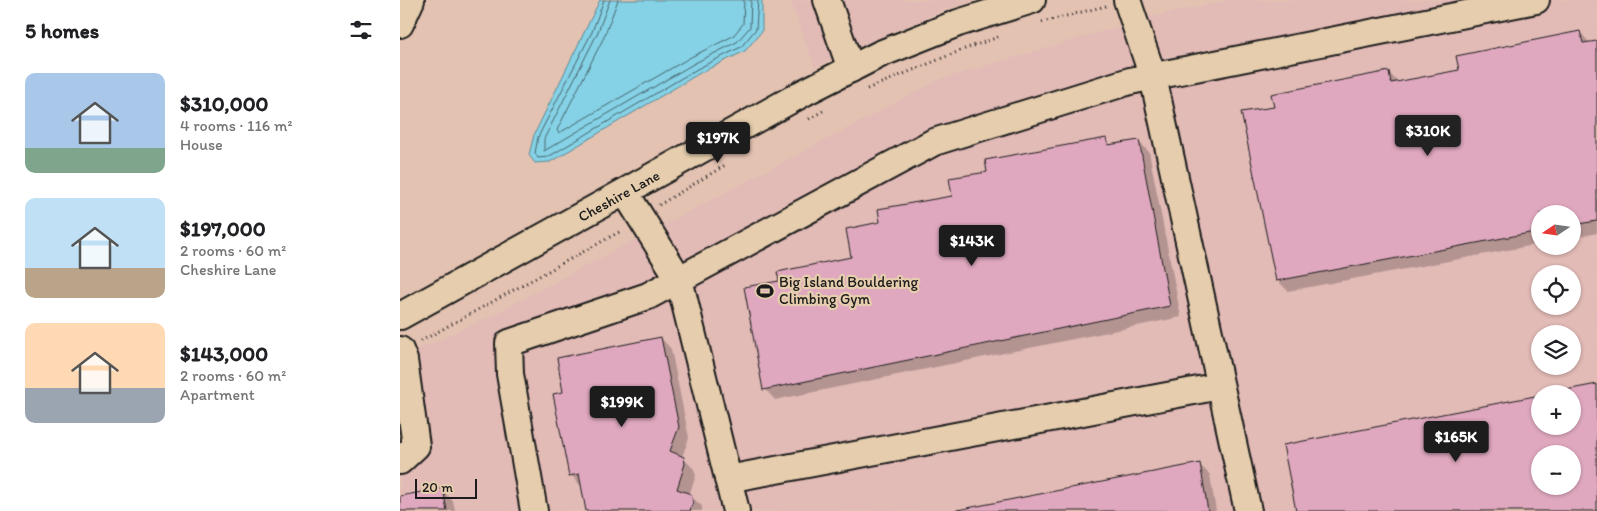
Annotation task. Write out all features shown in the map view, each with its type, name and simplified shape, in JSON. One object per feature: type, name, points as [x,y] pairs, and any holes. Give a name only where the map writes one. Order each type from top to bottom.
[{"type":"street","points":[[400,24],[411,0]]},
{"type":"street","points":[[827,0],[855,81]]},
{"type":"street","points":[[534,511],[510,374],[509,343],[648,296],[934,142],[1130,81],[1536,0]]},
{"type":"street","points":[[1127,1],[1152,76],[1248,511]]},
{"type":"street","name":"Cheshire Lane","points":[[400,316],[625,192],[855,81],[880,54],[958,22],[1036,12]]},
{"type":"street","points":[[625,192],[679,279],[736,511]]},
{"type":"street","points":[[400,351],[404,360],[405,406],[416,446],[400,461]]},
{"type":"street","points":[[728,479],[1220,386]]},
{"type":"path","points":[[1036,12],[1127,1]]},
{"type":"path","points":[[855,81],[962,50],[1005,35]]},
{"type":"path","points":[[801,123],[826,110]]},
{"type":"path","points":[[400,351],[621,231],[640,217],[735,160]]},
{"type":"shaded area","points":[[790,0],[976,0],[945,9],[815,67]]},
{"type":"shaded area","points":[[1231,0],[1597,0],[1597,511],[400,511],[400,358],[487,318],[941,79],[1155,16]]},
{"type":"water","points":[[600,0],[762,0],[762,31],[745,51],[700,73],[550,162],[535,163],[529,155],[534,135]]},
{"type":"building","points":[[1580,31],[1583,43],[1597,41],[1597,221],[1581,224],[1581,205],[1531,205],[1531,233],[1276,281],[1241,112],[1274,107],[1271,94],[1389,71],[1391,83],[1459,70],[1456,56]]},
{"type":"building","points":[[1106,138],[1108,145],[1139,140],[1170,306],[763,390],[744,287],[779,281],[777,272],[851,257],[846,229],[880,222],[878,209],[952,196],[949,178],[987,172],[985,160]]},
{"type":"building","points":[[661,337],[679,427],[670,451],[684,457],[685,464],[677,489],[691,494],[693,502],[690,511],[586,511],[579,474],[569,476],[553,394],[563,392],[557,358]]},
{"type":"building","points":[[1597,384],[1597,511],[1296,511],[1283,445],[1531,397],[1531,435],[1581,435],[1581,387]]},
{"type":"building","points":[[1200,463],[1208,511],[952,511]]},
{"type":"building","points":[[443,488],[447,511],[400,511],[400,496]]},
{"type":"place","name":"Big Island Bouldering Climbing Gym","points":[[765,291]]}]
